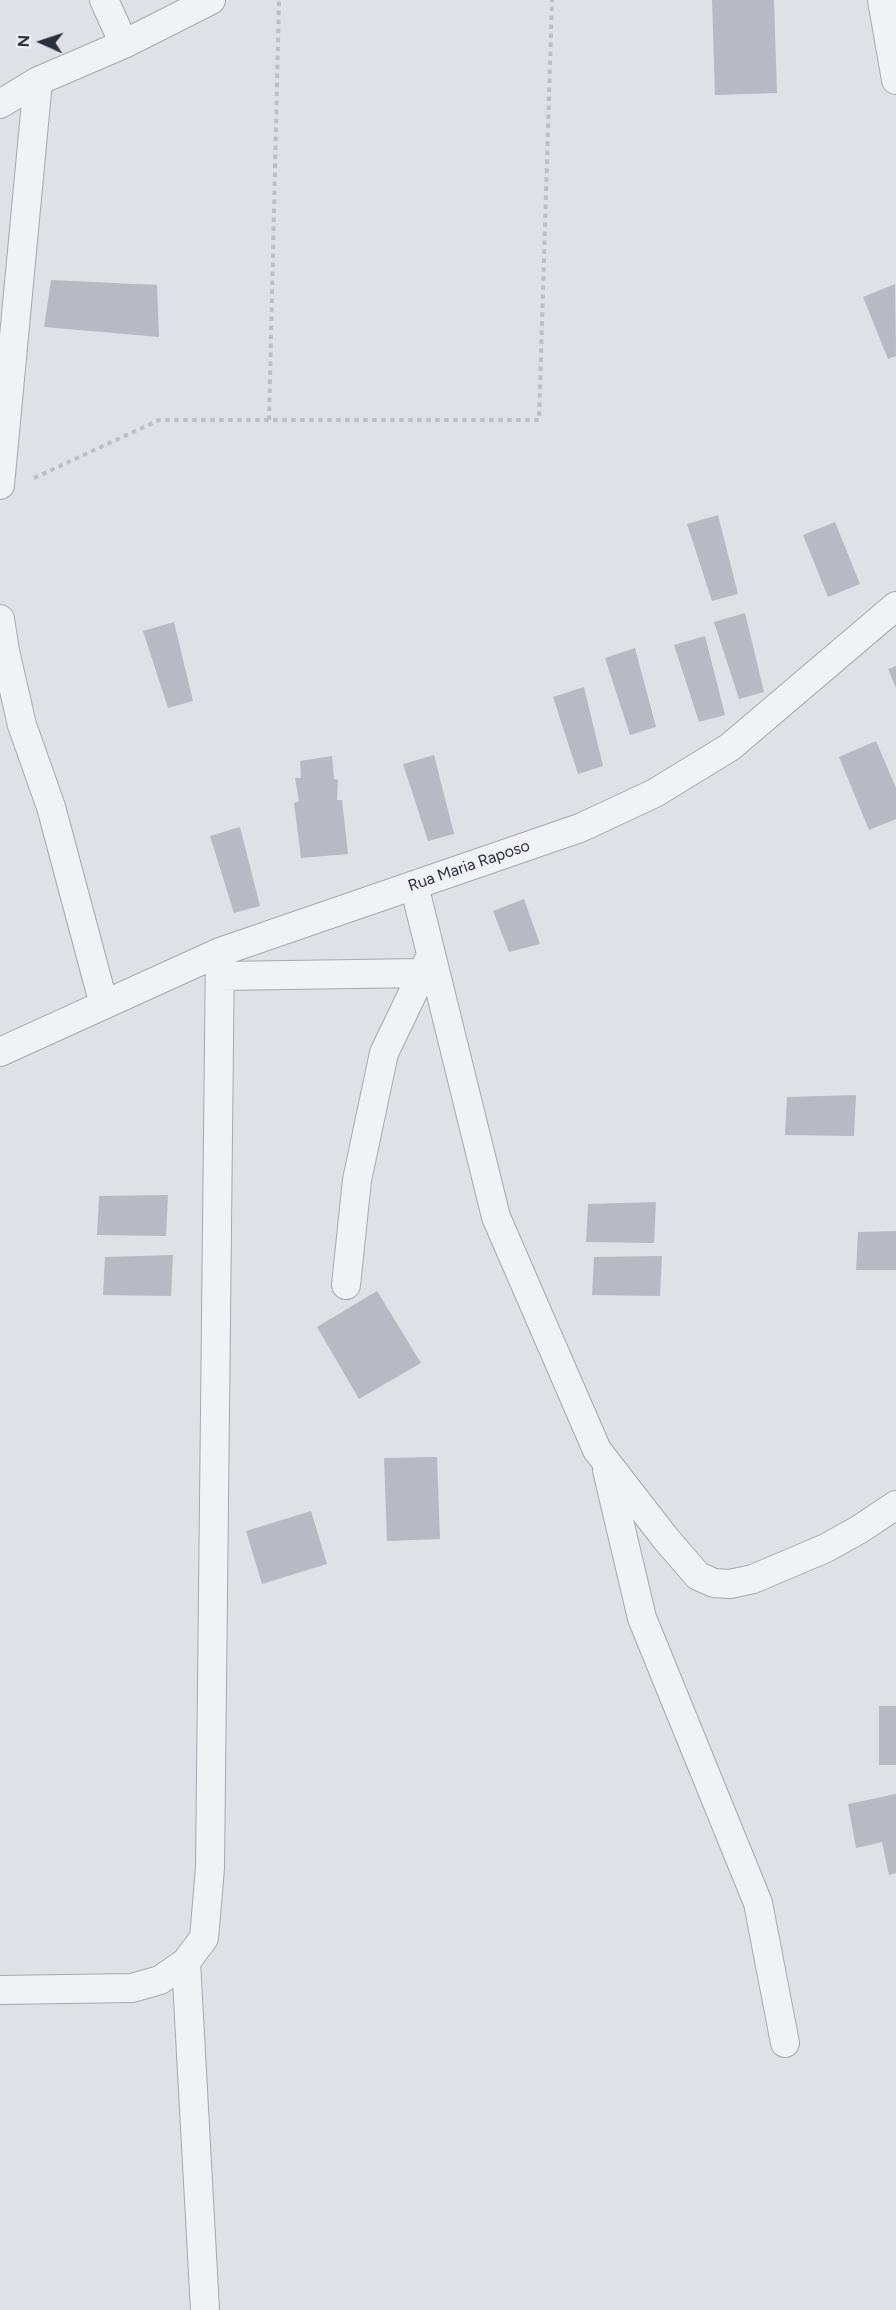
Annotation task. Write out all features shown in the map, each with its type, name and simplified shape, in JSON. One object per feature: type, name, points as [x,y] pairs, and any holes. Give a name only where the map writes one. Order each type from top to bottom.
[{"type":"street","points":[[104,0],[124,44]]},
{"type":"street","points":[[0,104],[38,81],[124,44],[211,0]]},
{"type":"street","points":[[882,0],[896,80]]},
{"type":"street","points":[[0,485],[38,81]]},
{"type":"street","name":"Rua Maria Raposo","points":[[0,1053],[104,1005],[220,964],[414,885],[580,828],[655,793],[730,747],[896,606]]},
{"type":"street","points":[[0,619],[22,725],[51,807],[104,1005]]},
{"type":"street","points":[[414,885],[426,964],[496,1217],[597,1449],[666,1539],[698,1576],[714,1583],[730,1584],[753,1579],[816,1552],[860,1529],[896,1505]]},
{"type":"street","points":[[0,1990],[132,1988],[160,1980],[186,1962],[204,1938],[210,1868],[220,964],[426,964]]},
{"type":"street","points":[[345,1285],[357,1180],[384,1053],[426,964]]},
{"type":"street","points":[[604,1459],[642,1618],[758,1903],[785,2043]]},
{"type":"street","points":[[186,1962],[205,2310]]},
{"type":"path","points":[[269,420],[279,0]]},
{"type":"path","points":[[32,479],[159,420],[539,420],[552,0]]},
{"type":"building","points":[[712,0],[774,0],[777,93],[715,95]]},
{"type":"building","points":[[51,280],[157,285],[159,337],[44,327]]},
{"type":"building","points":[[895,284],[896,356],[888,359],[863,297]]},
{"type":"building","points":[[718,515],[738,594],[712,601],[687,524]]},
{"type":"building","points":[[835,522],[860,584],[828,597],[803,535]]},
{"type":"building","points":[[745,613],[764,692],[739,699],[714,622]]},
{"type":"building","points":[[174,622],[193,701],[168,708],[143,631]]},
{"type":"building","points":[[705,636],[725,715],[699,722],[674,645]]},
{"type":"building","points":[[635,648],[656,727],[630,735],[605,658]]},
{"type":"building","points":[[896,666],[896,688],[888,669]]},
{"type":"building","points":[[584,687],[603,766],[578,774],[553,697]]},
{"type":"building","points":[[876,741],[896,788],[896,819],[869,830],[839,757]]},
{"type":"building","points":[[434,755],[454,834],[428,841],[403,764]]},
{"type":"building","points":[[332,756],[334,779],[338,780],[337,800],[342,800],[348,854],[301,858],[294,803],[299,801],[295,778],[301,778],[300,761]]},
{"type":"building","points":[[240,827],[260,906],[234,913],[210,836]]},
{"type":"building","points":[[524,899],[540,944],[509,952],[493,911]]},
{"type":"building","points":[[856,1095],[854,1136],[785,1135],[787,1097]]},
{"type":"building","points":[[168,1195],[166,1236],[97,1235],[99,1196]]},
{"type":"building","points":[[656,1202],[654,1243],[586,1242],[588,1204]]},
{"type":"building","points":[[896,1231],[896,1270],[856,1270],[858,1232]]},
{"type":"building","points":[[173,1255],[171,1296],[103,1295],[105,1257]]},
{"type":"building","points":[[662,1256],[660,1296],[592,1295],[594,1257]]},
{"type":"building","points":[[377,1291],[421,1363],[359,1399],[317,1327]]},
{"type":"building","points":[[437,1457],[440,1539],[387,1541],[384,1458]]},
{"type":"building","points":[[311,1511],[327,1564],[262,1584],[246,1531]]},
{"type":"building","points":[[879,1706],[896,1706],[896,1765],[879,1765]]},
{"type":"building","points":[[896,1794],[896,1873],[889,1875],[882,1842],[856,1848],[848,1804]]}]
